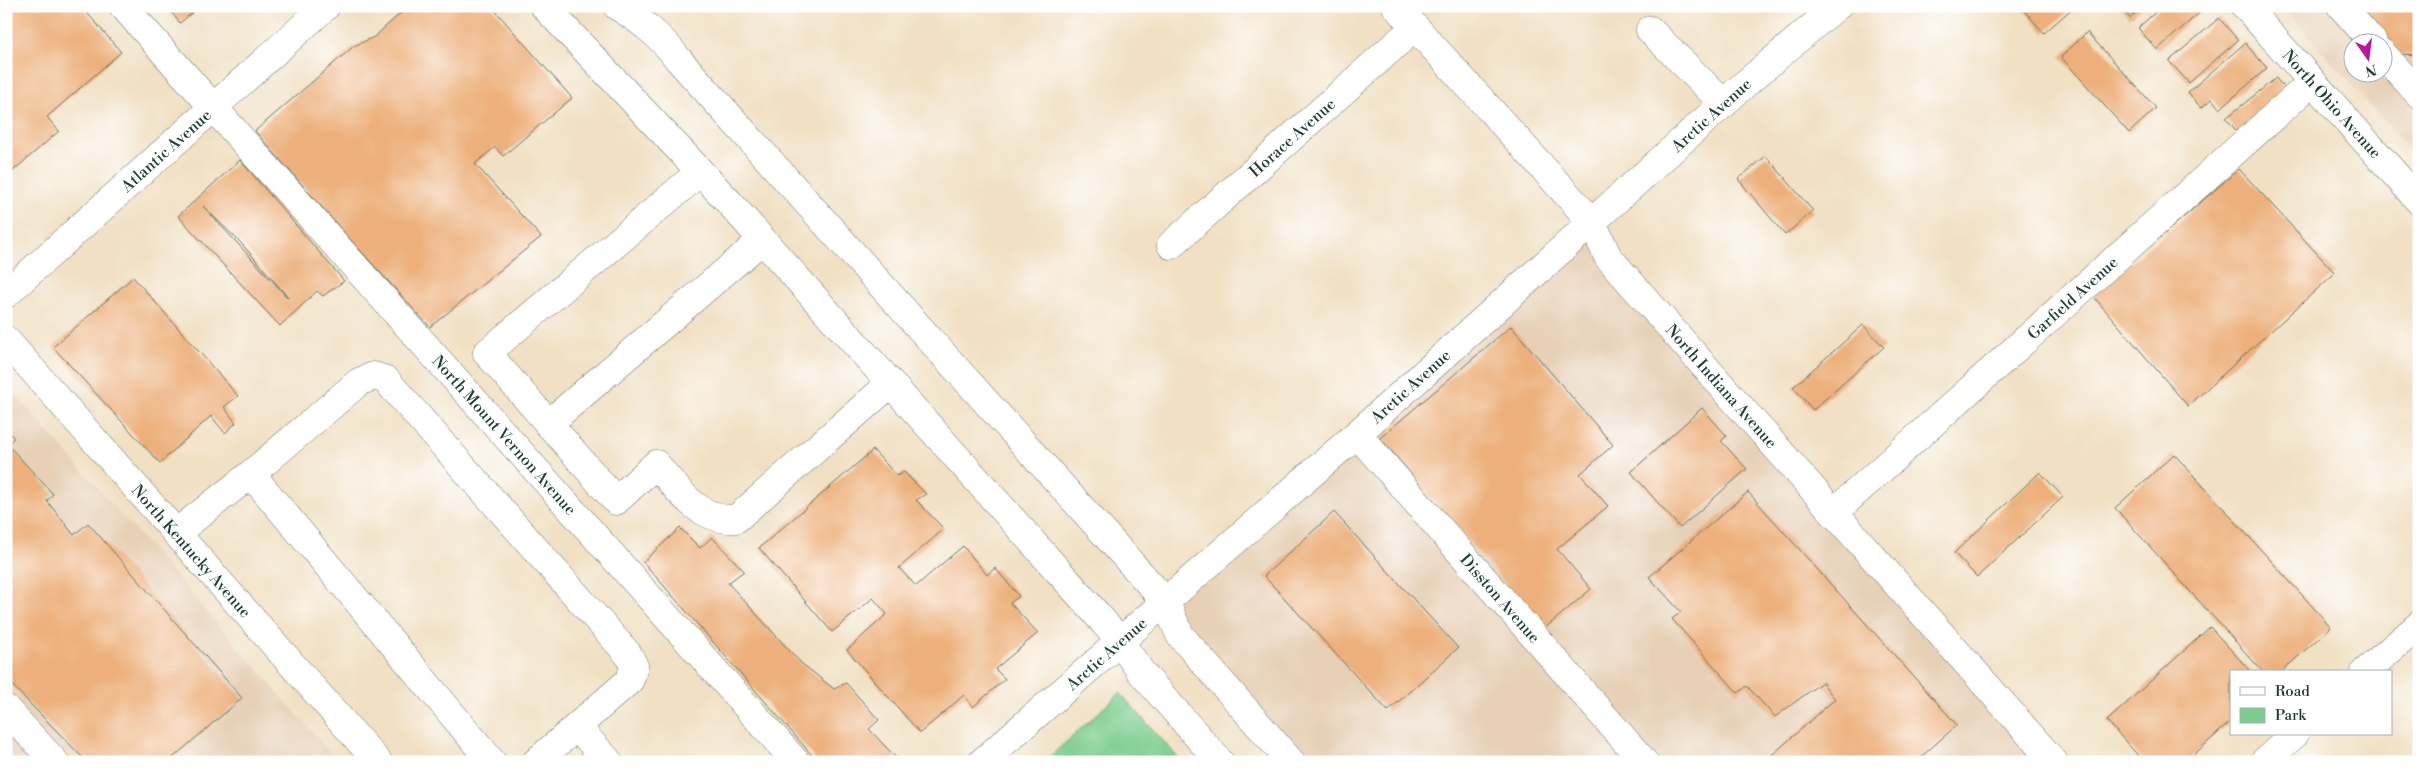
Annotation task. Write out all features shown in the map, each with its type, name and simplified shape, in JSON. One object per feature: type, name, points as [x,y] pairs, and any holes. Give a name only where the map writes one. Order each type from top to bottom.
[{"type":"main road","name":"North Mount Vernon Avenue","points":[[123,6],[796,762]]},
{"type":"main road","name":"Atlantic Avenue","points":[[6,294],[326,6]]},
{"type":"main road","points":[[544,6],[762,240],[1120,640],[1141,672],[1220,762]]},
{"type":"main road","points":[[617,6],[646,24],[666,43],[685,67],[1165,602],[1180,634],[1291,762]]},
{"type":"main road","name":"North Indiana Avenue","points":[[1396,6],[1592,222],[1608,257],[2054,762]]},
{"type":"main road","name":"North Ohio Avenue","points":[[2245,6],[2419,201]]},
{"type":"main road","points":[[2341,6],[2364,32]]},
{"type":"main road","name":"Arctic Avenue","points":[[982,762],[1357,434],[1724,104],[1825,10]]},
{"type":"main road","name":"Horace Avenue","points":[[1171,245],[1414,28]]},
{"type":"main road","points":[[1650,30],[1724,104]]},
{"type":"main road","points":[[2392,64],[2419,94]]},
{"type":"main road","name":"Garfield Avenue","points":[[1833,513],[2312,82]]},
{"type":"main road","points":[[700,172],[487,353],[616,501],[656,464],[698,509],[722,520],[736,519],[891,384]]},
{"type":"main road","points":[[548,424],[762,240]]},
{"type":"main road","name":"North Kentucky Avenue","points":[[6,340],[378,762]]},
{"type":"main road","points":[[176,533],[251,474],[359,382],[374,376],[386,380],[628,654],[634,666],[630,680],[536,762]]},
{"type":"main road","name":"Disston Avenue","points":[[1357,434],[1644,762]]},
{"type":"main road","points":[[251,474],[492,762]]},
{"type":"main road","points":[[2368,670],[2419,625]]},
{"type":"main road","points":[[6,709],[55,762]]},
{"type":"main road","points":[[577,727],[609,762]]},
{"type":"main road","points":[[2264,762],[2293,736]]},
{"type":"shaded area","points":[[2282,6],[2419,6],[2419,160],[2350,82],[2392,82],[2392,32],[2342,32],[2342,73]]},
{"type":"shaded area","points":[[1592,222],[2054,762],[1291,762],[1165,601]]},
{"type":"shaded area","points":[[6,384],[339,762],[6,762]]},
{"type":"green space","points":[[1120,693],[1182,762],[1044,762]]},
{"type":"building","points":[[6,6],[81,6],[121,52],[47,117],[59,131],[6,177]]},
{"type":"building","points":[[166,6],[200,6],[180,23]]},
{"type":"building","points":[[409,6],[491,6],[572,98],[503,156],[495,147],[475,164],[541,237],[430,327],[255,131],[354,46],[374,37]]},
{"type":"building","points":[[2020,6],[2075,6],[2044,33]]},
{"type":"building","points":[[2119,6],[2143,6],[2130,18]]},
{"type":"building","points":[[2162,6],[2207,6],[2157,50],[2138,28]]},
{"type":"building","points":[[2356,6],[2419,6],[2419,55],[2397,54],[2392,48],[2392,32],[2378,32]]},
{"type":"building","points":[[2219,18],[2238,40],[2189,83],[2169,61]]},
{"type":"building","points":[[2087,32],[2156,108],[2129,133],[2061,57]]},
{"type":"building","points":[[2245,43],[2267,68],[2220,109],[2212,99],[2201,108],[2188,92]]},
{"type":"building","points":[[2276,78],[2293,100],[2243,139],[2226,118]]},
{"type":"building","points":[[1766,156],[1813,211],[1785,235],[1738,179]]},
{"type":"building","points":[[240,160],[344,281],[323,296],[317,291],[280,326],[178,216]],"holes":[[[203,206],[241,243],[288,297],[288,298]]]},
{"type":"building","points":[[2239,169],[2335,273],[2188,406],[2093,296]]},
{"type":"building","points":[[133,277],[238,396],[224,407],[236,423],[225,433],[211,416],[160,463],[53,347]]},
{"type":"building","points":[[1863,325],[1884,347],[1813,410],[1793,387]]},
{"type":"building","points":[[1511,326],[1613,445],[1580,474],[1608,506],[1557,549],[1591,589],[1544,629],[1380,438]]},
{"type":"building","points":[[1702,408],[1727,436],[1721,441],[1747,469],[1680,528],[1631,472]]},
{"type":"building","points":[[6,429],[14,438],[7,444],[53,494],[47,501],[74,535],[88,523],[242,698],[168,762],[87,762],[6,679]]},
{"type":"building","points":[[873,450],[897,476],[904,472],[926,494],[916,500],[944,529],[899,568],[916,586],[963,546],[987,575],[995,568],[1019,596],[1010,603],[1038,633],[995,669],[1005,679],[973,707],[964,695],[920,733],[847,650],[887,614],[873,598],[832,632],[759,548]]},
{"type":"building","points":[[2174,454],[2331,627],[2283,670],[2261,670],[2115,508]]},
{"type":"building","points":[[2040,472],[2063,497],[1977,577],[1954,553]]},
{"type":"building","points":[[1748,492],[1957,725],[1922,756],[1925,762],[1764,762],[1835,699],[1822,682],[1775,717],[1747,686],[1738,693],[1672,619],[1681,612],[1649,577]]},
{"type":"building","points":[[1334,512],[1458,648],[1388,711],[1264,576]]},
{"type":"building","points":[[680,528],[700,548],[712,537],[744,571],[728,583],[801,663],[834,689],[846,683],[879,720],[869,729],[900,762],[818,762],[643,562]]},
{"type":"building","points":[[2210,627],[2249,670],[2230,670],[2230,722],[2186,762],[2144,762],[2107,721]]}]
